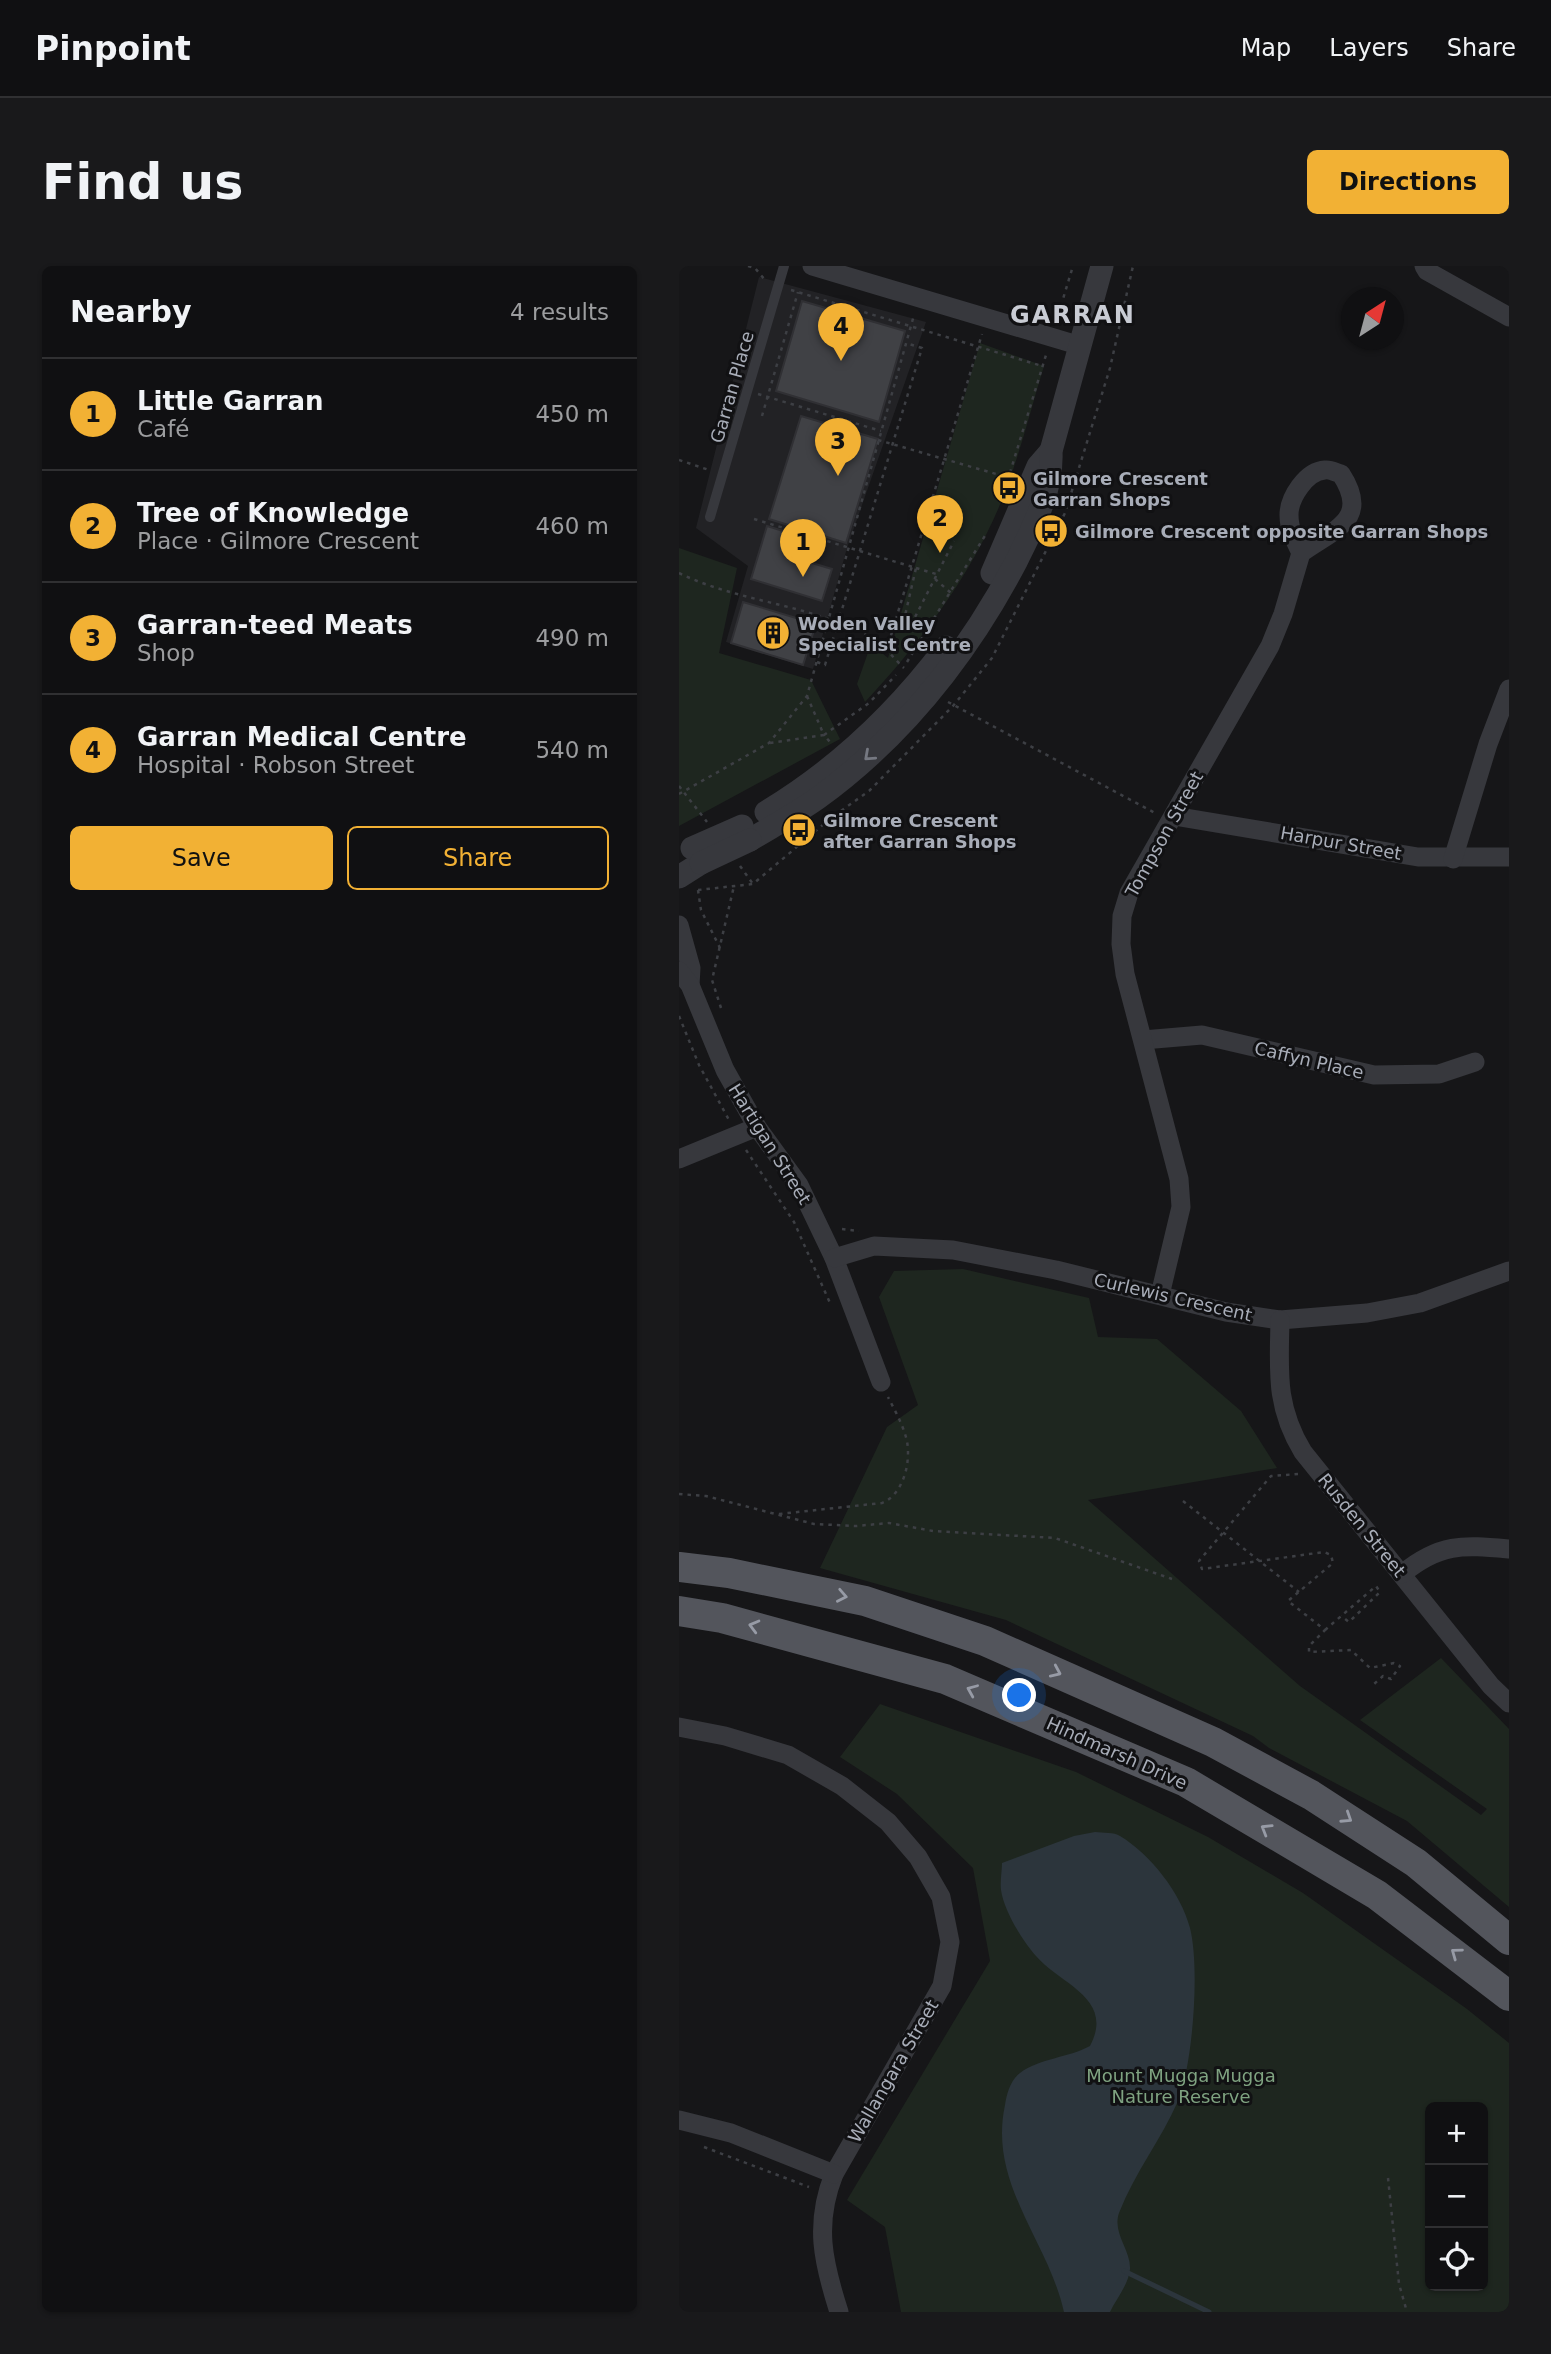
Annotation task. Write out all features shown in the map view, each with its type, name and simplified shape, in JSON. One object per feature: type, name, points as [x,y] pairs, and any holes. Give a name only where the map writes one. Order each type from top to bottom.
[{"type":"main road","points":[[679,1567],[729,1573],[865,1601],[985,1641],[1213,1742],[1311,1795],[1416,1863],[1509,1940]]},
{"type":"main road","name":"Hindmarsh Drive","points":[[679,1611],[722,1618],[945,1679],[1186,1782],[1377,1895],[1509,1996]]},
{"type":"street","points":[[812,266],[1081,346]]},
{"type":"street","points":[[688,884],[694,862],[746,833],[817,799],[853,770],[933,690],[967,644],[1005,583],[1034,524],[1028,484],[1051,451],[1102,266]]},
{"type":"street","points":[[1424,266],[1427,271],[1509,317]]},
{"type":"street","name":"Tompson Street","points":[[1160,1295],[1181,1207],[1179,1179],[1125,974],[1121,944],[1122,916],[1135,881],[1270,646],[1301,553]]},
{"type":"street","points":[[1453,859],[1488,744],[1509,689]]},
{"type":"street","name":"Harpur Street","points":[[1172,818],[1418,857],[1509,858]]},
{"type":"street","name":"Hartigan Street","points":[[679,925],[691,968],[684,978],[725,1070],[757,1127],[799,1185],[834,1258],[881,1382]]},
{"type":"street","name":"Caffyn Place","points":[[1143,1040],[1202,1035],[1374,1075],[1439,1074],[1475,1062]]},
{"type":"street","points":[[679,1159],[757,1127]]},
{"type":"street","name":"Curlewis Crescent","points":[[834,1258],[874,1246],[953,1251],[1160,1295],[1226,1312],[1280,1320],[1367,1313],[1420,1303],[1509,1271]]},
{"type":"street","name":"Rusden Street","points":[[1280,1320],[1281,1402],[1287,1426],[1319,1472],[1491,1686],[1509,1703]]},
{"type":"street","points":[[1402,1574],[1422,1558],[1445,1548],[1466,1546],[1509,1549]]},
{"type":"street","name":"Wallangara Street","points":[[679,1727],[725,1736],[788,1755],[842,1786],[888,1822],[918,1857],[941,1897],[950,1942],[942,1986],[834,2174],[826,2193],[823,2261],[839,2312]]},
{"type":"street","points":[[679,2120],[731,2133],[834,2174]]},
{"type":"lane","name":"Garran Place","points":[[710,517],[784,266]]},
{"type":"path","points":[[748,266],[755,268],[767,283],[1042,366]]},
{"type":"path","points":[[1028,484],[1042,366],[1073,266]]},
{"type":"path","points":[[762,416],[797,292]]},
{"type":"path","points":[[769,743],[807,696],[919,298]]},
{"type":"path","points":[[886,652],[914,568],[987,318]]},
{"type":"path","points":[[817,662],[825,665],[922,348],[906,343]]},
{"type":"path","points":[[747,391],[881,431]]},
{"type":"path","points":[[878,440],[1071,496]]},
{"type":"path","points":[[679,460],[722,474]]},
{"type":"path","points":[[1005,490],[1028,484]]},
{"type":"path","points":[[754,519],[936,576],[951,593]]},
{"type":"path","points":[[679,794],[769,743],[824,735],[869,703],[903,667],[991,525]]},
{"type":"path","points":[[914,568],[904,620],[912,623],[954,541]]},
{"type":"path","points":[[679,573],[703,585],[829,620],[875,639],[903,667]]},
{"type":"path","points":[[807,696],[824,735]]},
{"type":"path","points":[[688,884],[753,884],[831,818],[869,791],[953,706],[1172,818]]},
{"type":"path","points":[[679,786],[684,791]]},
{"type":"path","points":[[694,862],[688,884],[720,948]]},
{"type":"path","points":[[724,1020],[712,980],[734,886]]},
{"type":"path","points":[[679,1016],[699,1065],[736,1135],[794,1222],[834,1311]]},
{"type":"path","points":[[836,1221],[841,1229]]},
{"type":"path","points":[[776,1515],[883,1503],[893,1499],[905,1478],[907,1436],[881,1382]]},
{"type":"path","points":[[1319,1472],[1271,1476],[1199,1561],[1202,1569],[1324,1552],[1331,1555],[1333,1563],[1288,1601],[1325,1630]]},
{"type":"path","points":[[679,1494],[706,1496],[814,1524],[856,1526],[889,1523],[933,1531],[1055,1538],[1172,1578]]},
{"type":"path","points":[[1183,1502],[1299,1592]]},
{"type":"path","points":[[1341,1616],[1349,1622],[1380,1592],[1376,1586],[1341,1616],[1325,1630],[1309,1646],[1309,1653],[1350,1650],[1370,1668],[1394,1663],[1400,1666],[1391,1679],[1383,1676],[1374,1684]]},
{"type":"path","points":[[694,2143],[826,2193]]},
{"type":"path","points":[[1388,2178],[1399,2284],[1407,2312]]},
{"type":"shaded area","points":[[759,277],[926,322],[847,548],[813,669],[726,642],[748,566],[696,528]]},
{"type":"shaded area","points":[[1095,1832],[1118,1835],[1131,1844],[1153,1864],[1172,1888],[1190,1928],[1195,1990],[1188,2064],[1178,2101],[1119,2213],[1118,2228],[1130,2262],[1127,2280],[1110,2312],[1064,2312],[1046,2260],[1012,2186],[1005,2161],[1002,2134],[1005,2105],[1009,2088],[1020,2073],[1036,2064],[1090,2046],[1096,2030],[1096,2016],[1082,1994],[1036,1956],[1014,1925],[1001,1890],[1002,1863],[1074,1836]]},
{"type":"green space","points":[[980,343],[1044,366],[1018,455],[996,514],[966,572],[929,627],[865,702],[857,684],[871,644],[888,658]]},
{"type":"green space","points":[[679,548],[737,568],[719,653],[811,680],[840,739],[679,826]]},
{"type":"green space","points":[[963,1269],[1089,1298],[1098,1337],[1157,1339],[1241,1411],[1277,1468],[1088,1500],[1300,1686],[1481,1815],[1487,1809],[1360,1720],[1441,1658],[1509,1729],[1509,1907],[1407,1821],[1269,1748],[1253,1736],[1006,1620],[820,1568],[887,1427],[918,1405],[879,1297],[894,1271]]},
{"type":"green space","name":"Mount Mugga Mugga Nature Reserve","points":[[880,1704],[1076,1772],[1208,1837],[1303,1893],[1467,2009],[1509,2043],[1509,2312],[901,2312],[885,2227],[847,2200],[990,1961],[973,1868],[897,1794],[840,1757]]},
{"type":"building","points":[[802,301],[905,331],[879,422],[776,391]]},
{"type":"building","points":[[801,416],[878,439],[846,543],[769,519]]},
{"type":"building","points":[[767,526],[809,539],[802,560],[832,569],[822,601],[751,579]]},
{"type":"building","name":"Woden Valley Specialist Centre","points":[[743,602],[816,624],[803,665],[731,643]]},
{"type":"waterway","points":[[1124,2271],[1209,2312]]},
{"type":"place","name":"Garran Medical Centre","points":[[841,361]]},
{"type":"place","name":"Garran-teed Meats","points":[[838,476]]},
{"type":"place","name":"Gilmore Crescent Garran Shops","points":[[1009,488]]},
{"type":"place","name":"Gilmore Crescent opposite Garran Shops","points":[[1051,531]]},
{"type":"place","name":"Tree of Knowledge","points":[[940,553]]},
{"type":"place","name":"Little Garran","points":[[803,577]]},
{"type":"place","name":"Woden Valley Specialist Centre","points":[[773,633]]},
{"type":"place","name":"Gilmore Crescent after Garran Shops","points":[[799,830]]},
{"type":"district","name":"GARRAN","points":[[1073,315]]}]
